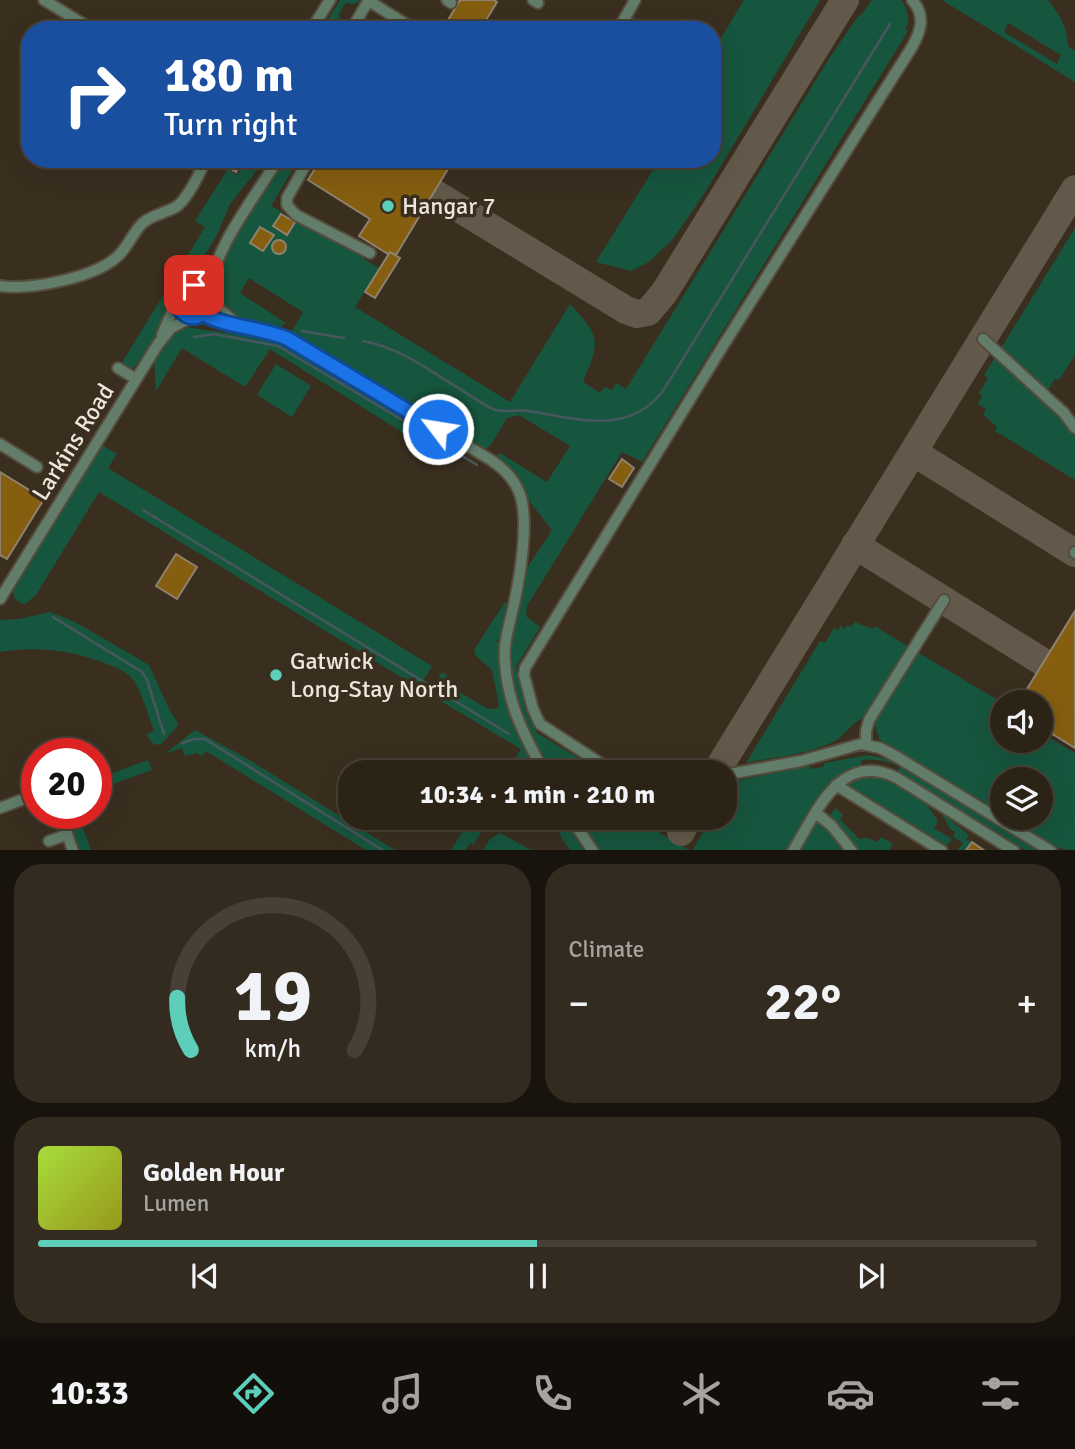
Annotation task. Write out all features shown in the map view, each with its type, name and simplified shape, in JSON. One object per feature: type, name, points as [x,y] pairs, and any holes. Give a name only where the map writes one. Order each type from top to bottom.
[{"type":"lane","points":[[44,0],[78,21]]},
{"type":"lane","points":[[317,21],[330,0]]},
{"type":"lane","points":[[356,21],[369,0],[400,21]]},
{"type":"lane","points":[[627,21],[624,19],[635,0]]},
{"type":"lane","points":[[596,760],[540,724],[533,709],[524,675],[525,668],[721,349],[912,47],[919,34],[921,19],[912,0]]},
{"type":"lane","points":[[0,286],[44,284],[77,276],[114,260],[144,222],[181,202],[200,168]]},
{"type":"lane","points":[[158,344],[180,291],[193,285],[217,258],[268,168]]},
{"type":"lane","points":[[304,168],[288,195],[289,208],[300,217],[370,253]]},
{"type":"lane","points":[[197,316],[209,307],[208,293],[217,258]]},
{"type":"lane","points":[[193,285],[200,286],[218,307],[241,325]]},
{"type":"lane","points":[[177,300],[180,310],[197,316],[268,331],[288,339],[491,460],[511,478],[520,497],[523,525],[514,601],[505,643],[505,668],[514,710],[538,760]]},
{"type":"lane","name":"Larkins Road","points":[[0,598],[158,344],[171,328],[197,316]]},
{"type":"lane","points":[[983,339],[1064,413],[1075,428]]},
{"type":"lane","points":[[117,371],[134,382]]},
{"type":"lane","points":[[0,444],[37,467]]},
{"type":"lane","points":[[866,744],[869,720],[944,600]]},
{"type":"lane","points":[[737,773],[801,761],[850,746],[866,744],[897,757],[1051,850]]},
{"type":"lane","points":[[793,850],[836,785],[858,772],[876,771],[887,773],[1014,850]]},
{"type":"lane","points":[[836,785],[942,850]]},
{"type":"lane","points":[[0,807],[21,800]]},
{"type":"lane","points":[[816,813],[852,850]]},
{"type":"lane","points":[[64,829],[72,850]]},
{"type":"lane","points":[[579,830],[593,850]]},
{"type":"lane","points":[[49,841],[66,835]]},
{"type":"green space","points":[[340,0],[361,0],[354,4],[346,3],[339,14],[341,21],[327,21]]},
{"type":"green space","points":[[744,0],[820,0],[721,166],[721,38]]},
{"type":"green space","points":[[872,0],[901,0],[908,14],[905,29],[908,31],[642,462],[622,452],[527,606],[526,616],[540,627],[516,667],[527,714],[537,733],[580,759],[543,760],[514,696],[510,648],[525,571],[552,530],[526,497],[516,475],[497,456],[500,453],[547,482],[570,446],[519,415],[507,418],[490,446],[483,450],[450,430],[451,427],[447,428],[365,380],[366,376],[362,378],[295,337],[292,331],[303,312],[249,278],[240,293],[286,323],[280,327],[234,314],[220,302],[215,293],[220,266],[240,226],[277,168],[294,168],[271,206],[282,212],[277,220],[291,229],[296,220],[363,255],[364,259],[379,268],[355,307],[510,402],[570,304],[588,324],[594,340],[595,348],[583,382],[600,393],[605,387],[612,390],[616,383],[626,389],[832,54]]},
{"type":"green space","points":[[942,0],[1048,0],[1062,21],[1068,46],[1075,51],[1075,82]],"holes":[[[1008,23],[1061,55],[1057,64],[1004,32]]]},
{"type":"green space","points":[[654,168],[720,168],[673,239],[649,262],[631,271],[596,262]]},
{"type":"green space","points":[[228,169],[237,175],[241,169],[257,170],[230,204],[217,235],[194,273],[175,288],[160,329],[141,360],[132,369],[121,364],[205,227],[195,221]]},
{"type":"green space","points":[[1075,228],[1075,355],[1059,380],[1055,379],[1046,393],[1001,348]]},
{"type":"green space","points":[[186,327],[275,340],[414,423],[420,432],[419,443],[270,349],[245,387],[182,348],[156,391],[154,360],[170,337]]},
{"type":"green space","points":[[997,354],[1050,403],[1075,434],[1075,480],[995,431],[997,427],[983,414],[986,409],[978,404],[982,396],[979,393],[988,378],[984,375]]},
{"type":"green space","points":[[276,364],[311,386],[292,417],[257,395]]},
{"type":"green space","points":[[102,445],[117,454],[108,468],[432,666],[419,688],[99,492],[36,595],[25,604],[17,601],[13,589]]},
{"type":"green space","points":[[505,602],[507,603],[499,639],[495,641],[499,642],[500,674],[506,703],[530,760],[515,760],[521,749],[429,694],[442,672],[448,676],[444,683],[488,709],[497,708],[499,705],[492,670],[476,656],[474,650]]},
{"type":"green space","points":[[50,612],[75,622],[149,665],[178,723],[161,744],[154,744],[149,739],[147,734],[154,731],[143,699],[134,681],[122,670],[94,659],[54,650],[0,652],[0,620]]},
{"type":"green space","points":[[855,622],[872,629],[875,626],[909,647],[866,717],[836,740],[821,747],[746,763],[820,641],[825,643],[834,628],[838,630],[841,626],[845,629],[847,625],[851,627]]},
{"type":"green space","points":[[917,652],[990,695],[990,753],[1053,753],[1053,740],[1075,753],[1075,850],[1056,847],[1023,830],[1053,830],[1053,767],[990,767],[990,808],[879,739],[874,722]]},
{"type":"green space","points":[[195,730],[338,815],[338,830],[363,830],[395,850],[366,850],[206,751],[202,756],[196,753],[185,756],[182,748],[165,754]]},
{"type":"green space","points":[[869,755],[897,762],[990,818],[990,829],[897,772],[900,767],[886,761],[861,760],[861,766],[835,778],[825,788],[787,850],[693,850],[704,830],[737,830],[737,781],[809,766],[810,769],[824,767],[824,763]]},
{"type":"green space","points":[[148,760],[152,770],[112,784],[112,773]]},
{"type":"green space","points":[[869,777],[887,780],[925,802],[938,821],[934,828],[952,839],[947,846],[847,784]]},
{"type":"green space","points":[[836,808],[843,815],[840,819],[859,839],[868,838],[877,842],[881,837],[893,844],[889,850],[855,850],[828,817]]},
{"type":"green space","points":[[941,812],[969,835],[966,839],[972,842],[967,850],[958,850],[963,843],[953,837],[955,832],[950,829]]},
{"type":"green space","points":[[819,821],[825,823],[848,850],[800,850]]},
{"type":"green space","points":[[72,829],[83,829],[91,850],[80,850]]},
{"type":"green space","points":[[464,830],[483,830],[473,845],[470,843],[465,850],[451,850]]},
{"type":"green space","points":[[558,830],[571,830],[584,850],[570,850]]},
{"type":"green space","points":[[583,830],[659,830],[658,832],[689,850],[597,850]]},
{"type":"green space","points":[[992,830],[1009,830],[1042,850],[1025,850]]},
{"type":"green space","points":[[500,833],[531,850],[483,850],[490,839]]},
{"type":"building","points":[[460,0],[497,2],[485,21],[447,21]]},
{"type":"building","name":"Hangar 7","points":[[315,168],[449,168],[396,255],[390,252],[388,254],[359,236],[370,219],[308,180]]},
{"type":"building","points":[[281,214],[295,222],[287,235],[273,226]]},
{"type":"building","points":[[260,227],[274,235],[263,251],[250,243]]},
{"type":"building","points":[[276,240],[282,240],[286,247],[282,254],[276,254],[272,250],[272,244]]},
{"type":"building","points":[[390,252],[400,258],[375,298],[365,292]]},
{"type":"building","points":[[622,459],[634,468],[622,487],[609,479]]},
{"type":"building","points":[[0,472],[44,499],[7,559],[0,555]]},
{"type":"building","points":[[176,554],[197,567],[177,599],[156,586]]},
{"type":"building","points":[[1075,611],[1075,748],[1053,734],[1053,690],[1026,690]]},
{"type":"building","points":[[972,842],[984,850],[966,850]]},
{"type":"waterway","points":[[363,341],[391,349],[496,410],[600,421],[634,415],[663,391],[890,24]]},
{"type":"waterway","points":[[302,331],[344,338]]},
{"type":"waterway","points":[[194,337],[214,334],[278,346],[414,427]]},
{"type":"waterway","points":[[451,449],[477,465]]},
{"type":"waterway","points":[[143,510],[509,734]]},
{"type":"waterway","points":[[53,617],[142,672],[164,734]]},
{"type":"waterway","points":[[182,743],[205,739],[382,850]]},
{"type":"taxiway","points":[[434,193],[626,310],[637,314],[648,312],[664,293],[845,0]]},
{"type":"taxiway","points":[[723,760],[1075,189]]},
{"type":"taxiway","points":[[913,452],[1075,553]]},
{"type":"taxiway","points":[[855,545],[1043,662]]},
{"type":"place","name":"Hangar 7","points":[[388,206]]},
{"type":"place","name":"Gatwick Long-Stay North","points":[[276,675]]},
{"type":"route","points":[[194,285],[184,288],[178,296],[178,305],[183,314],[196,317],[203,314],[214,320],[278,334],[438,429]]}]
